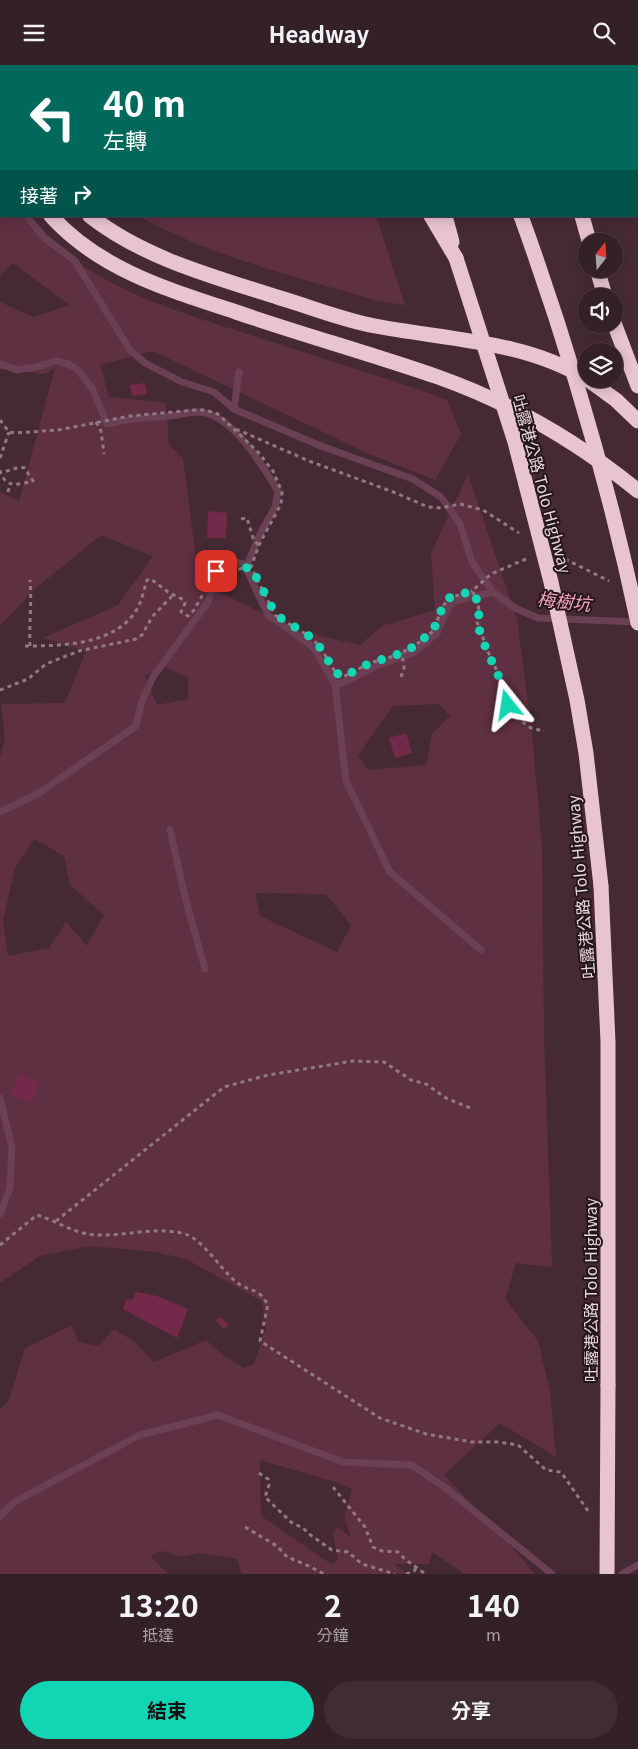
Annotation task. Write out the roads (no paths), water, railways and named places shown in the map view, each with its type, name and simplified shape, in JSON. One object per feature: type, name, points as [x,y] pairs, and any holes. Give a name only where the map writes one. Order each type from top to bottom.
[{"type":"highway","points":[[51,217],[90,251],[156,285],[441,378],[491,400],[552,429],[604,464],[638,491]]},
{"type":"highway","points":[[91,217],[118,237],[163,258],[223,279],[372,326],[514,349],[544,359],[578,375]]},
{"type":"highway","points":[[432,217],[456,258]]},
{"type":"highway","name":"吐露港公路 Tolo Highway","points":[[445,217],[456,258],[515,442],[551,582],[577,700],[586,753],[601,886],[608,1042],[607,1574]]},
{"type":"highway","points":[[521,217],[545,282],[588,423],[638,623]]},
{"type":"highway","points":[[582,217],[587,233]]},
{"type":"highway","points":[[618,333],[638,385]]},
{"type":"highway","points":[[599,388],[616,400],[638,421]]},
{"type":"waterway","points":[[27,217],[45,238],[75,261],[130,350],[145,363],[182,382],[214,392],[234,409],[321,446],[413,479],[441,497],[460,524],[472,562],[493,592]]},
{"type":"waterway","name":"梅樹坑","points":[[0,364],[17,370],[56,361],[68,364],[78,370],[92,388],[107,424],[198,412],[211,415],[223,421],[234,431],[255,455],[278,491],[275,507],[260,534],[246,568],[268,615],[314,649],[335,684],[345,682],[376,666],[415,652],[437,633],[448,608],[454,601],[493,592],[515,608],[538,618],[638,622]]},
{"type":"waterway","points":[[234,409],[239,372]]},
{"type":"waterway","points":[[0,812],[39,793],[136,726],[142,701],[153,677],[208,602],[213,588],[237,562],[244,564],[246,568]]},
{"type":"waterway","points":[[335,684],[346,781],[390,872],[481,950]]},
{"type":"waterway","points":[[170,829],[185,897],[205,969]]},
{"type":"waterway","points":[[0,1098],[12,1147],[10,1188],[0,1214]]},
{"type":"waterway","points":[[0,1516],[16,1501],[140,1435],[218,1415],[343,1462],[412,1465],[447,1489],[552,1574]]},
{"type":"waterway","points":[[622,1574],[638,1565]]}]
